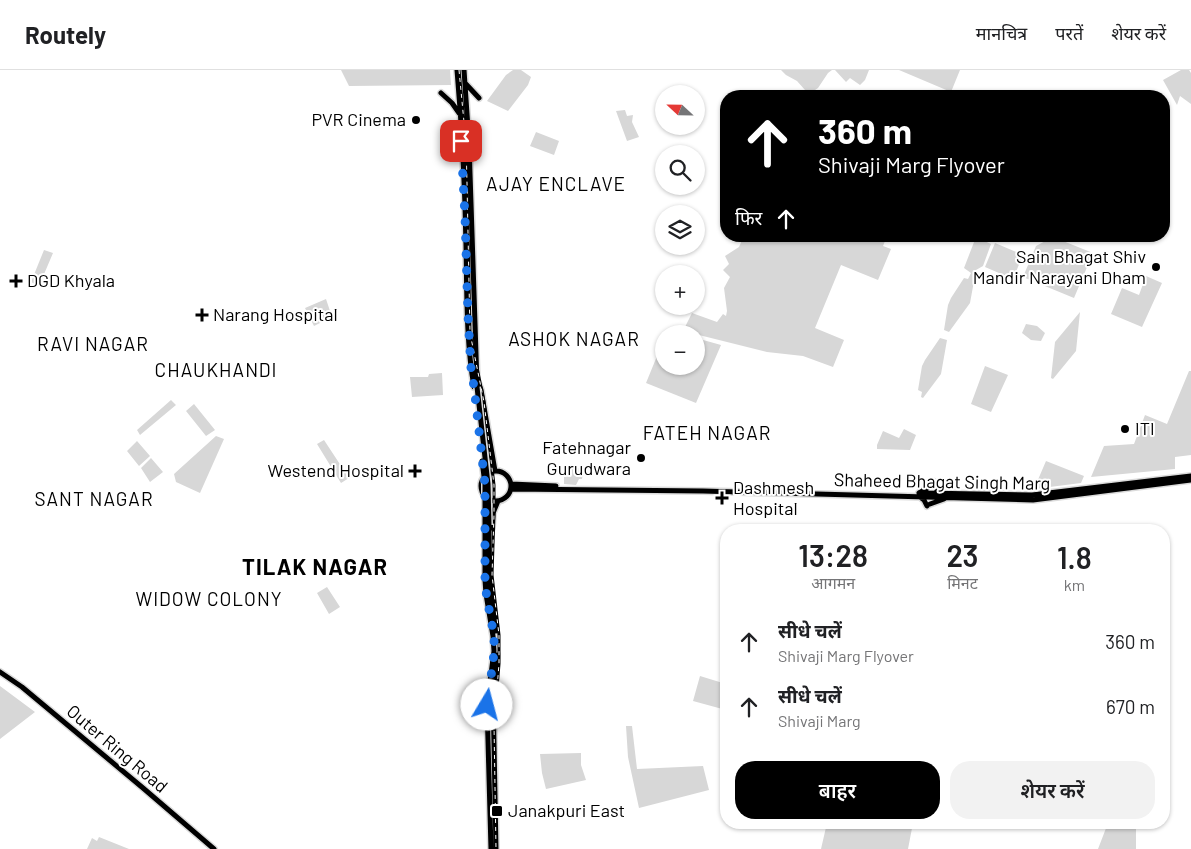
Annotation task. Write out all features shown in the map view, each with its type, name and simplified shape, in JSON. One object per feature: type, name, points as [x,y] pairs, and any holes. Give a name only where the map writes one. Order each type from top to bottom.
[{"type":"main road","points":[[457,70],[471,368],[475,383],[488,484],[489,576],[497,650],[493,692],[491,849]]},
{"type":"main road","points":[[464,70],[469,143],[475,383],[485,484],[486,591],[494,636],[487,705],[496,849]]},
{"type":"main road","points":[[465,83],[479,98]]},
{"type":"main road","points":[[441,93],[452,103],[460,116]]},
{"type":"main road","points":[[475,383],[481,390],[495,470]]},
{"type":"main road","points":[[495,470],[504,472],[507,475],[511,487],[508,495],[498,501],[487,498],[481,488],[487,473],[495,470]]},
{"type":"main road","name":"Shaheed Bhagat Singh Marg","points":[[919,495],[947,498],[1033,500],[1191,478]]},
{"type":"main road","name":"Shaheed Bhagat Singh Marg","points":[[511,487],[919,495],[1032,495],[1191,478]]},
{"type":"main road","points":[[934,482],[938,492],[941,494]]},
{"type":"main road","points":[[929,487],[919,495],[928,505],[947,498]]},
{"type":"main road","points":[[489,576],[492,574],[493,513],[498,501]]},
{"type":"main road","name":"Outer Ring Road","points":[[0,672],[22,687],[214,849]]},
{"type":"main road","name":"Outer Ring Road","points":[[0,676],[141,790],[209,849]]},
{"type":"shaded area","points":[[341,70],[450,70],[451,85],[349,86]]},
{"type":"shaded area","points":[[513,70],[521,70],[531,77],[528,85],[508,111],[487,101],[506,75]]},
{"type":"shaded area","points":[[781,70],[832,70],[815,90],[805,90],[797,81]]},
{"type":"shaded area","points":[[835,70],[869,70],[865,80],[860,85],[850,78],[846,82]]},
{"type":"shaded area","points":[[899,70],[960,70],[952,90],[946,90]]},
{"type":"shaded area","points":[[1181,70],[1189,70],[1191,73],[1191,104],[1180,96],[1177,105],[1163,80]]},
{"type":"shaded area","points":[[625,110],[627,116],[633,115],[632,122],[639,137],[627,141],[616,111]]},
{"type":"shaded area","points":[[536,132],[559,141],[554,155],[530,146]]},
{"type":"shaded area","points":[[741,242],[885,242],[883,246],[891,249],[878,280],[841,265],[815,328],[844,340],[833,367],[803,356],[767,352],[705,336],[705,325],[686,325],[691,315],[698,315],[717,322],[723,314],[726,316],[724,288],[730,277],[723,270],[729,264],[725,256],[739,247]]},
{"type":"shaded area","points":[[974,242],[991,244],[983,266],[976,270],[970,303],[949,332],[944,330],[948,305],[964,278],[968,279],[971,273],[964,268]]},
{"type":"shaded area","points":[[1044,242],[1066,242],[1093,253],[1074,298],[1023,277],[1036,246]]},
{"type":"shaded area","points":[[995,243],[1023,255],[1013,279],[985,267]]},
{"type":"shaded area","points":[[44,250],[53,253],[39,286],[31,282]]},
{"type":"shaded area","points":[[1146,276],[1162,283],[1142,327],[1111,314],[1122,288],[1139,295]]},
{"type":"shaded area","points":[[326,299],[332,317],[314,326],[305,308]]},
{"type":"shaded area","points":[[1080,312],[1076,351],[1053,379],[1051,378],[1055,342]]},
{"type":"shaded area","points":[[1026,324],[1037,326],[1045,333],[1041,341],[1031,340],[1022,333]]},
{"type":"shaded area","points":[[940,338],[947,340],[941,374],[923,398],[921,397],[922,392],[918,390],[922,366]]},
{"type":"shaded area","points":[[705,341],[721,345],[696,403],[646,383],[655,361],[655,375],[705,375]]},
{"type":"shaded area","points":[[985,366],[1008,375],[991,412],[971,404]]},
{"type":"shaded area","points":[[1189,371],[1191,371],[1191,455],[1175,457],[1175,469],[1091,477],[1104,446],[1134,444],[1145,415],[1167,424]]},
{"type":"shaded area","points":[[442,373],[443,395],[412,397],[410,377],[428,377],[429,374]]},
{"type":"shaded area","points":[[171,400],[176,405],[140,435],[137,430]]},
{"type":"shaded area","points":[[194,404],[215,430],[206,436],[186,411]]},
{"type":"shaded area","points":[[904,429],[916,435],[910,450],[877,449],[883,431],[899,438]]},
{"type":"shaded area","points":[[216,436],[224,439],[200,493],[176,482],[174,474]]},
{"type":"shaded area","points":[[324,440],[349,478],[341,483],[317,444]]},
{"type":"shaded area","points":[[137,441],[150,456],[139,466],[127,451]]},
{"type":"shaded area","points":[[151,458],[163,472],[150,482],[141,468]]},
{"type":"shaded area","points":[[1046,461],[1084,476],[1081,483],[1034,489]]},
{"type":"shaded area","points":[[584,468],[582,479],[579,479],[576,485],[564,484],[564,469]]},
{"type":"shaded area","points":[[327,587],[340,607],[329,614],[317,593]]},
{"type":"shaded area","points":[[700,676],[720,682],[720,708],[693,701]]},
{"type":"shaded area","points":[[0,686],[35,712],[0,739]]},
{"type":"shaded area","points":[[626,726],[632,726],[637,769],[703,766],[709,790],[639,808],[628,757]]},
{"type":"shaded area","points":[[581,753],[581,765],[586,780],[546,789],[540,754]]},
{"type":"shaded area","points":[[825,829],[912,829],[908,849],[821,849]]},
{"type":"shaded area","points":[[1106,829],[1136,829],[1136,849],[1098,849]]},
{"type":"shaded area","points":[[99,837],[129,849],[87,849],[92,838],[97,841]]},
{"type":"railway","points":[[459,70],[466,143],[470,333],[484,402],[494,485],[492,575],[499,635],[499,664],[494,725],[496,849]]},
{"type":"place","name":"PVR Cinema","points":[[416,120]]},
{"type":"place","name":"Sain Bhagat Shiv Mandir Narayani Dham","points":[[1156,267]]},
{"type":"place","name":"DGD Khyala","points":[[16,281]]},
{"type":"place","name":"Narang Hospital","points":[[202,315]]},
{"type":"place","name":"ITI","points":[[1125,429]]},
{"type":"place","name":"Fatehnagar Gurudwara","points":[[641,458]]},
{"type":"place","name":"Westend Hospital","points":[[415,471]]},
{"type":"place","name":"Dashmesh Hospital","points":[[722,498]]},
{"type":"place","name":"Janakpuri East","points":[[497,811]]},
{"type":"district","name":"AJAY ENCLAVE","points":[[556,184]]},
{"type":"district","name":"ASHOK NAGAR","points":[[574,339]]},
{"type":"district","name":"RAVI NAGAR","points":[[93,344]]},
{"type":"district","name":"CHAUKHANDI","points":[[216,370]]},
{"type":"district","name":"FATEH NAGAR","points":[[707,433]]},
{"type":"district","name":"SANT NAGAR","points":[[94,499]]},
{"type":"district","name":"TILAK NAGAR","points":[[315,567]]},
{"type":"district","name":"WIDOW COLONY","points":[[209,599]]},
{"type":"route","points":[[461,141],[471,368],[485,484],[485,580],[494,636],[487,705]]}]
